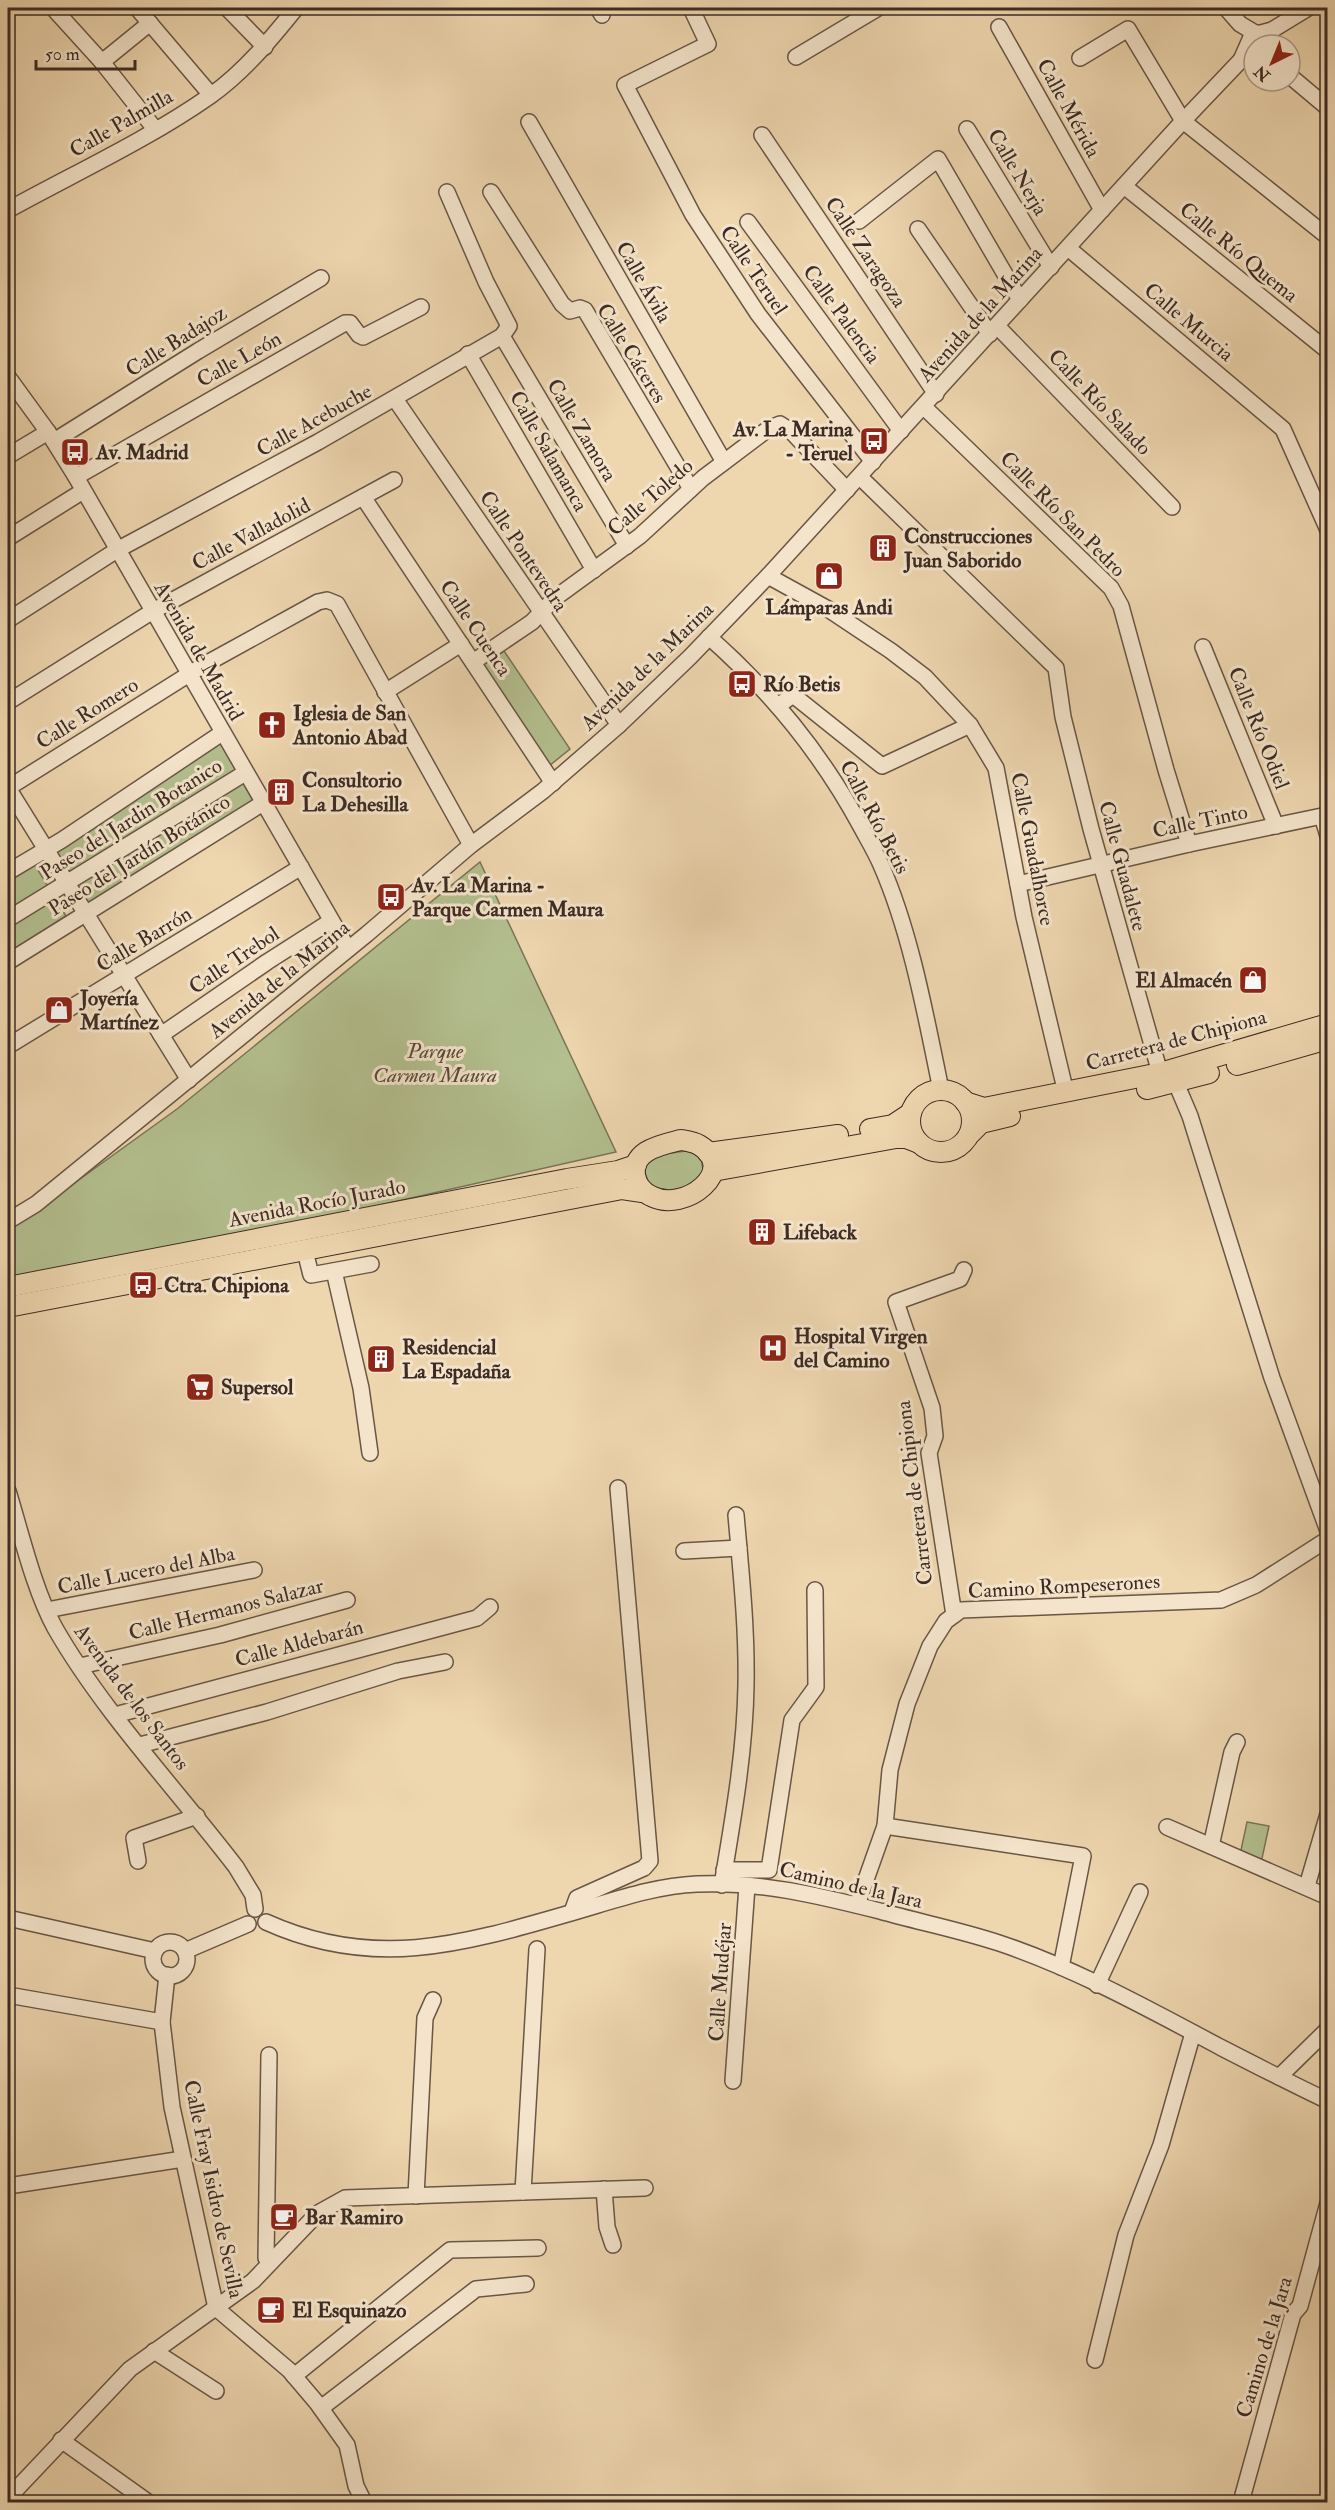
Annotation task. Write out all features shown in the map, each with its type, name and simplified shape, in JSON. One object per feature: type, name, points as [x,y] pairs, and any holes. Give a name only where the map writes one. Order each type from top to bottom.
[{"type":"main road","name":"Carretera de Chipiona","points":[[965,1102],[984,1108],[1168,1078],[1328,1024]]},
{"type":"main road","name":"Carretera de Chipiona","points":[[970,1134],[989,1120],[1328,1039]]},
{"type":"main road","points":[[933,1091],[950,1092],[965,1102],[972,1117],[970,1134],[961,1146],[947,1152],[932,1151],[906,1138],[896,1138],[710,1162],[893,1125],[911,1113],[919,1099],[933,1091]]},
{"type":"main road","points":[[911,1113],[911,1130],[919,1143]]},
{"type":"main road","points":[[8,1307],[622,1189],[642,1192],[664,1200],[693,1194],[709,1182],[710,1162],[699,1145],[681,1140],[660,1145],[646,1152],[636,1165],[634,1178],[642,1192]]},
{"type":"main road","name":"Avenida Rocío Jurado","points":[[8,1287],[613,1172],[636,1165]]},
{"type":"street","points":[[53,8],[102,62],[155,129]]},
{"type":"street","points":[[137,8],[212,95]]},
{"type":"street","points":[[226,8],[265,47]]},
{"type":"street","name":"Calle Palmilla","points":[[8,210],[212,95],[265,47],[296,8]]},
{"type":"street","name":"Calle Teruel","points":[[690,8],[708,44],[625,85],[693,215],[745,295],[873,462]]},
{"type":"street","points":[[796,57],[878,8]]},
{"type":"street","points":[[1226,8],[1248,33]]},
{"type":"street","name":"Avenida de la Marina","points":[[1272,33],[1308,8]]},
{"type":"street","points":[[102,62],[150,23]]},
{"type":"street","name":"Calle Mérida","points":[[999,27],[1102,210]]},
{"type":"street","points":[[1080,58],[1128,29],[1183,121],[1328,237]]},
{"type":"street","name":"Avenida de la Marina","points":[[8,1221],[36,1204],[189,1080],[471,845],[553,783],[618,725],[709,638],[768,576],[1242,59]]},
{"type":"street","points":[[1302,86],[1328,108]]},
{"type":"street","name":"Calle Ávila","points":[[529,122],[724,462]]},
{"type":"street","name":"Calle Nerja","points":[[967,129],[1051,267]]},
{"type":"street","name":"Calle Zaragoza","points":[[762,135],[936,394]]},
{"type":"street","points":[[859,221],[938,159],[1020,300]]},
{"type":"street","name":"Calle Río Quema","points":[[1124,186],[1328,351]]},
{"type":"street","points":[[447,192],[486,282],[509,326],[502,336]]},
{"type":"street","name":"Calle Cáceres","points":[[491,192],[562,304],[570,311],[580,308],[585,310],[691,489]]},
{"type":"street","name":"Calle Palencia","points":[[748,222],[901,431]]},
{"type":"street","name":"Calle Río Salado","points":[[918,229],[994,330],[1172,507]]},
{"type":"street","name":"Calle Murcia","points":[[1068,248],[1283,429],[1328,530]]},
{"type":"street","name":"Calle Badajoz","points":[[8,456],[51,437],[321,278]]},
{"type":"street","name":"Calle León","points":[[79,484],[345,323],[350,323],[363,337],[422,307]]},
{"type":"street","name":"Calle Acebuche","points":[[8,620],[117,550],[395,399],[502,336]]},
{"type":"street","name":"Calle Zamora","points":[[502,336],[627,546]]},
{"type":"street","name":"Calle Salamanca","points":[[468,354],[594,570]]},
{"type":"street","name":"Avenida de Madrid","points":[[8,377],[51,437],[79,484],[348,949]]},
{"type":"street","name":"Calle Pontevedra","points":[[395,399],[618,725]]},
{"type":"street","name":"Calle Río San Pedro","points":[[924,407],[1111,588],[1121,606],[1166,770],[1190,844]]},
{"type":"street","name":"Calle Toledo","points":[[473,662],[532,622],[555,598],[627,546],[691,489],[768,429],[780,424],[791,431],[847,490]]},
{"type":"street","name":"Calle Guadalete","points":[[860,477],[1056,668],[1063,717],[1100,865],[1168,1078],[1190,1116],[1272,1378],[1328,1531]]},
{"type":"street","name":"Calle Valladolid","points":[[8,702],[153,611],[394,480]]},
{"type":"street","points":[[8,538],[79,484]]},
{"type":"street","name":"Calle Cuenca","points":[[363,497],[553,783]]},
{"type":"street","name":"Calle Guadalhorce","points":[[768,576],[828,609],[925,677],[970,725],[996,768],[1018,884],[1066,1093]]},
{"type":"street","name":"Calle Romero","points":[[8,788],[189,674],[318,602],[327,600],[337,604],[385,692]]},
{"type":"street","name":"Calle Río Betis","points":[[709,638],[739,664],[792,721],[838,785],[881,865],[905,938],[941,1090]]},
{"type":"street","points":[[461,644],[385,692],[471,845]]},
{"type":"street","name":"Calle Río Odiel","points":[[1203,647],[1276,826]]},
{"type":"street","points":[[778,706],[793,695],[882,766],[970,725]]},
{"type":"street","points":[[8,872],[222,733]]},
{"type":"street","name":"Paseo del Jardin Botanico","points":[[8,919],[245,773]]},
{"type":"street","points":[[8,788],[189,1080]]},
{"type":"street","name":"Paseo del Jardín Botánico","points":[[8,962],[263,803]]},
{"type":"street","name":"Calle Tinto","points":[[1018,884],[1322,816],[1328,836]]},
{"type":"street","name":"Calle Barrón","points":[[8,1046],[301,867]]},
{"type":"street","name":"Calle Trebol","points":[[161,1035],[331,921]]},
{"type":"street","points":[[305,1251],[311,1275],[370,1264]]},
{"type":"street","name":"Carretera de Chipiona","points":[[954,1616],[929,1453],[935,1436],[932,1408],[896,1302],[960,1279],[964,1270]]},
{"type":"street","points":[[334,1271],[361,1388],[370,1453]]},
{"type":"street","points":[[572,1912],[577,1898],[644,1869],[650,1861],[618,1488]]},
{"type":"street","name":"Avenida de los Santos","points":[[8,1491],[55,1628],[115,1715],[236,1868],[253,1895],[255,1909]]},
{"type":"street","points":[[736,1515],[746,1686],[738,1788],[723,1878],[769,1870],[792,1720],[816,1687],[815,1590]]},
{"type":"street","name":"Camino Rompeserones","points":[[856,1905],[885,1826],[890,1770],[896,1738],[930,1646],[946,1621],[961,1610],[1221,1600],[1256,1585],[1328,1539]]},
{"type":"street","points":[[684,1551],[739,1548]]},
{"type":"street","name":"Calle Lucero del Alba","points":[[47,1610],[254,1570]]},
{"type":"street","name":"Calle Hermanos Salazar","points":[[80,1666],[220,1635],[347,1600]]},
{"type":"street","name":"Calle Aldebarán","points":[[115,1715],[477,1618],[490,1607]]},
{"type":"street","points":[[140,1745],[267,1712],[398,1671],[445,1662]]},
{"type":"street","points":[[1211,1846],[1232,1752],[1237,1742]]},
{"type":"street","points":[[1307,1886],[1328,1814]]},
{"type":"street","points":[[138,1861],[134,1838],[197,1816]]},
{"type":"street","points":[[885,1826],[1083,1856],[1061,1967]]},
{"type":"street","points":[[1167,1827],[1328,1897]]},
{"type":"street","name":"Camino de la Jara","points":[[266,1922],[296,1935],[345,1947],[408,1950],[468,1939],[638,1892],[698,1884],[723,1878],[747,1886],[782,1888],[856,1905],[999,1943],[1061,1967],[1328,2101]]},
{"type":"street","name":"Calle Mudéjar","points":[[734,2081],[747,1886]]},
{"type":"street","points":[[1097,1985],[1140,1892]]},
{"type":"street","points":[[184,1951],[248,1924],[258,1929],[266,1922],[263,1911],[255,1909],[247,1917],[248,1924]]},
{"type":"street","points":[[8,1918],[155,1951]]},
{"type":"street","points":[[170,1942],[178,1944],[184,1951],[186,1961],[182,1970],[167,1975],[155,1966],[155,1951],[161,1944],[170,1942]]},
{"type":"street","points":[[523,2192],[537,1949]]},
{"type":"street","name":"Calle Fray Isidro de Sevilla","points":[[167,1975],[162,2022],[172,2108],[216,2308],[294,2376],[321,2408],[346,2445],[356,2486],[364,2502]]},
{"type":"street","points":[[8,1995],[162,2022]]},
{"type":"street","points":[[416,2196],[425,2018],[433,2000]]},
{"type":"street","points":[[1279,2077],[1328,2029]]},
{"type":"street","points":[[1095,2360],[1126,2235],[1165,2134],[1193,2032]]},
{"type":"street","points":[[269,2055],[266,2258],[271,2262]]},
{"type":"street","points":[[8,2186],[183,2159]]},
{"type":"street","points":[[8,2498],[130,2369],[252,2281],[318,2213],[345,2198],[645,2188]]},
{"type":"street","points":[[604,2189],[607,2227],[612,2245]]},
{"type":"street","name":"Camino de la Jara","points":[[1241,2502],[1293,2314],[1300,2306],[1328,2203]]},
{"type":"street","points":[[294,2376],[450,2250],[538,2248]]},
{"type":"street","points":[[321,2408],[477,2289],[526,2284]]},
{"type":"street","points":[[154,2351],[216,2391]]},
{"type":"street","points":[[62,2440],[148,2502]]},
{"type":"green space","points":[[504,651],[570,749],[549,766],[481,665]]},
{"type":"green space","points":[[222,733],[263,803],[85,913],[45,849]]},
{"type":"green space","name":"Parque Carmen Maura","points":[[480,862],[616,1152],[220,1241],[8,1280],[8,1231],[177,1109]]},
{"type":"green space","points":[[35,865],[66,916],[8,954],[8,882]]},
{"type":"green space","points":[[687,1151],[695,1152],[701,1158],[704,1175],[693,1186],[661,1192],[653,1190],[647,1179],[645,1170],[647,1164],[659,1156]]},
{"type":"green space","points":[[1247,1822],[1269,1826],[1261,1863],[1242,1856],[1241,1850]]},
{"type":"place","name":"Av. La Marina - Teruel","points":[[874,441]]},
{"type":"place","name":"Av. Madrid","points":[[75,452]]},
{"type":"place","name":"Construcciones Juan Saborido","points":[[883,548]]},
{"type":"place","name":"Lámparas Andi","points":[[829,576]]},
{"type":"place","name":"Río Betis","points":[[742,684]]},
{"type":"place","name":"Iglesia de San Antonio Abad","points":[[272,725]]},
{"type":"place","name":"Consultorio La Dehesilla","points":[[281,792]]},
{"type":"place","name":"Av. La Marina - Parque Carmen Maura","points":[[391,897]]},
{"type":"place","name":"El Almacén","points":[[1253,980]]},
{"type":"place","name":"Joyería Martínez","points":[[59,1010]]},
{"type":"place","name":"Lifeback","points":[[762,1232]]},
{"type":"place","name":"Ctra. Chipiona","points":[[143,1285]]},
{"type":"place","name":"Hospital Virgen del Camino","points":[[773,1348]]},
{"type":"place","name":"Residencial La Espadaña","points":[[381,1359]]},
{"type":"place","name":"Supersol","points":[[200,1387]]},
{"type":"place","name":"Bar Ramiro","points":[[284,2217]]},
{"type":"place","name":"El Esquinazo","points":[[271,2310]]}]
